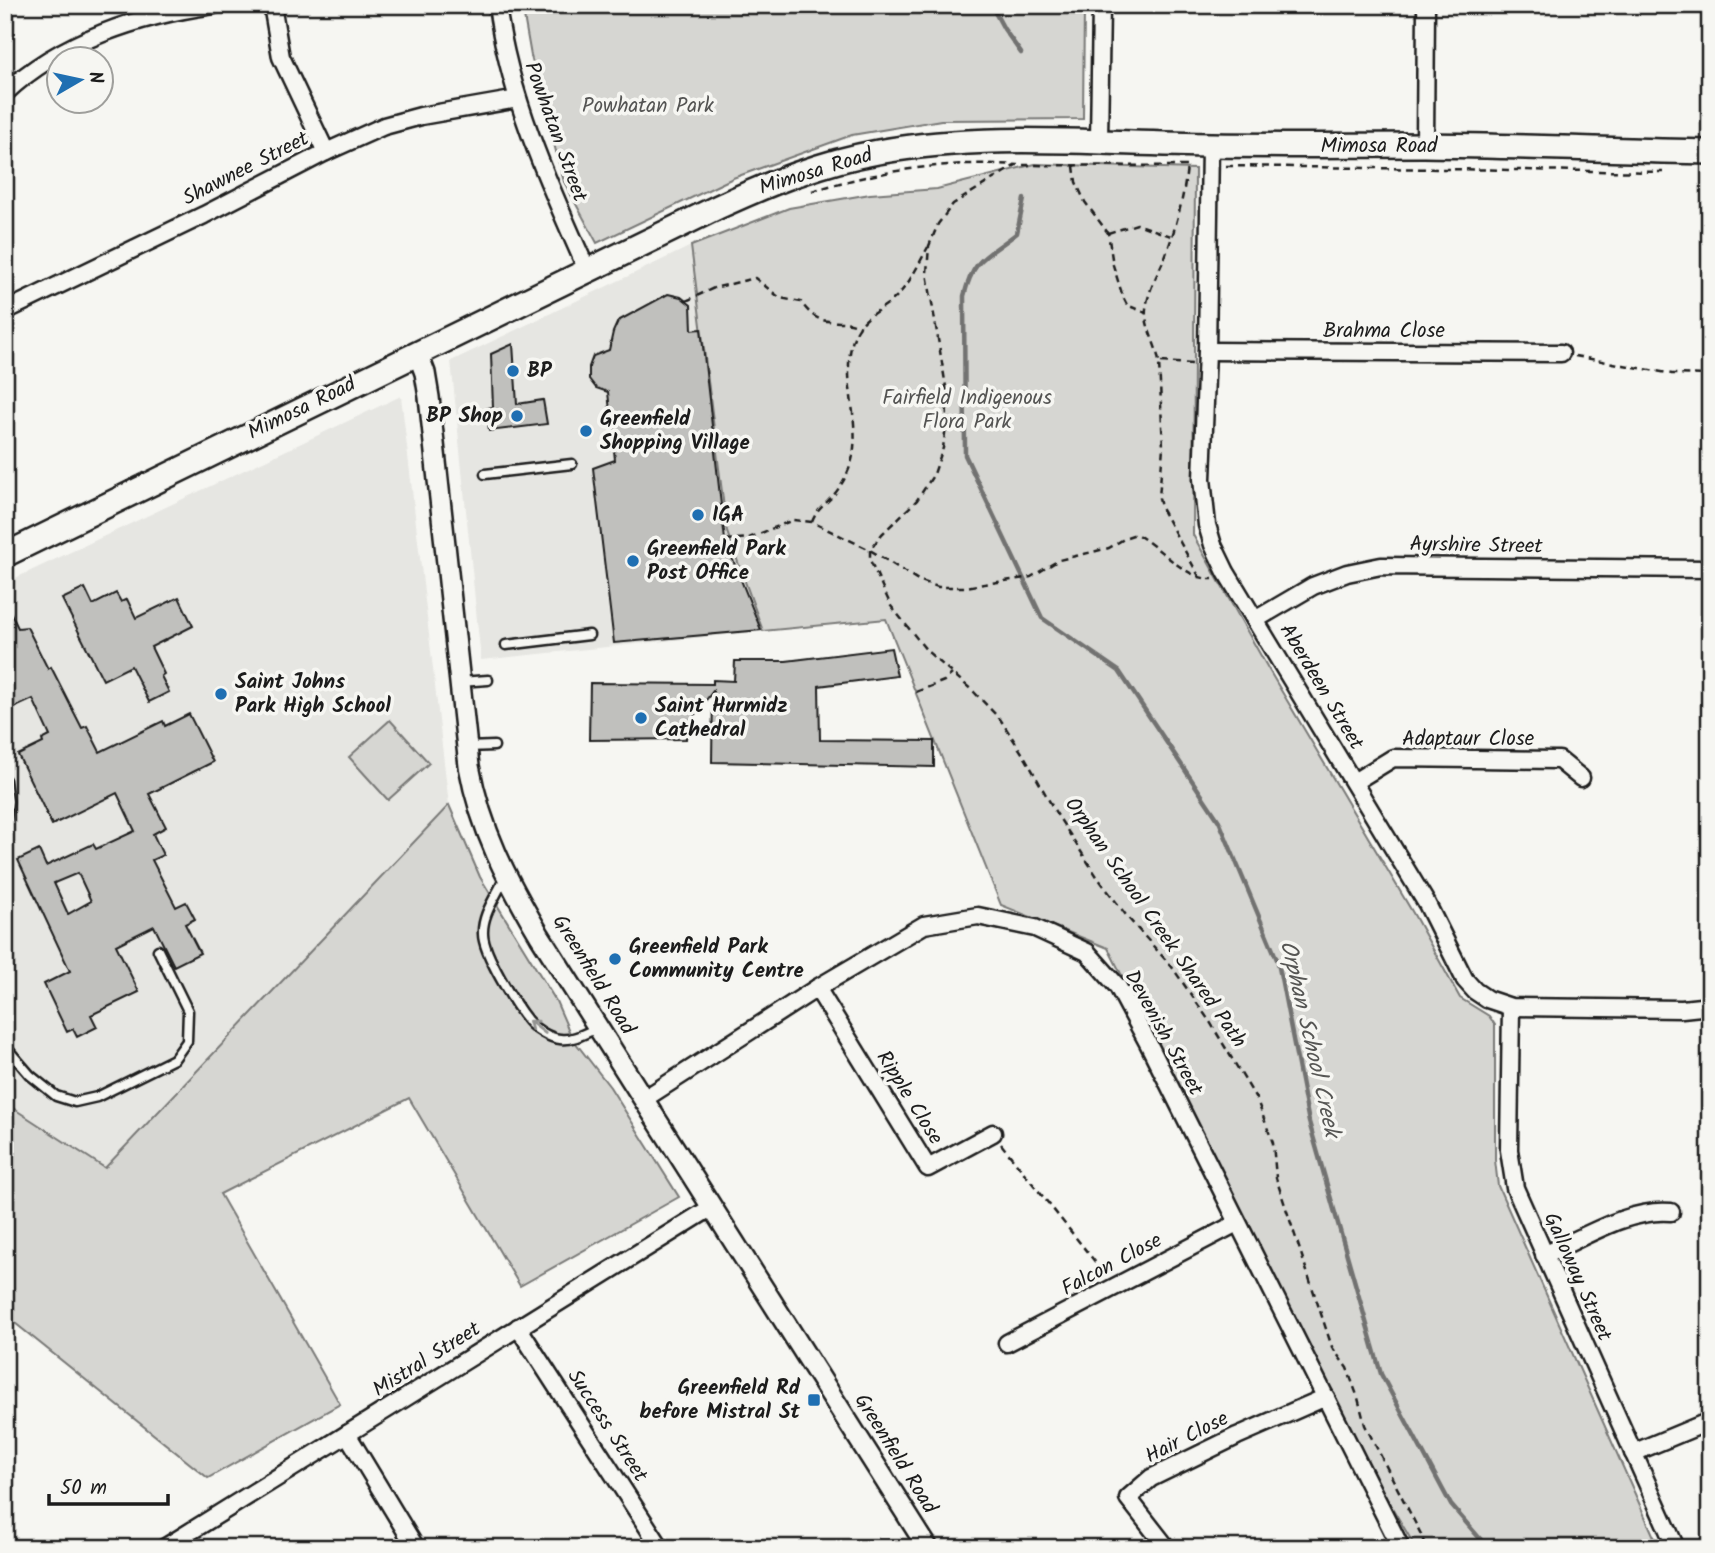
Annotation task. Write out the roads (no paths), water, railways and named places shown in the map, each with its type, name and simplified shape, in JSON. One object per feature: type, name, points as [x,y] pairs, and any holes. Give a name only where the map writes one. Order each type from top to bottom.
[{"type":"main road","name":"Mimosa Road","points":[[5,555],[587,270],[773,182],[825,165],[877,153],[945,144],[1099,141],[1710,152]]},
{"type":"street","points":[[5,93],[27,72],[116,28],[181,10],[214,5]]},
{"type":"street","points":[[272,5],[281,57],[326,152]]},
{"type":"street","name":"Powhatan Street","points":[[497,5],[503,47],[518,99],[559,208],[587,270]]},
{"type":"street","points":[[1099,141],[1101,5]]},
{"type":"street","points":[[1424,145],[1426,5]]},
{"type":"street","name":"Shawnee Street","points":[[5,311],[384,125],[518,99]]},
{"type":"street","name":"Aberdeen Street","points":[[1210,145],[1207,358],[1202,479],[1207,525],[1226,572],[1427,904],[1465,980],[1475,992],[1511,1007],[1682,1009],[1710,1006]]},
{"type":"street","name":"Brahma Close","points":[[1207,358],[1561,353]]},
{"type":"street","name":"Greenfield Road","points":[[418,354],[429,397],[467,747],[474,793],[492,848],[505,877],[928,1548]]},
{"type":"street","name":"Ayrshire Street","points":[[1255,620],[1313,586],[1347,573],[1381,566],[1710,569]]},
{"type":"street","name":"Adaptaur Close","points":[[1354,782],[1393,758],[1559,760],[1581,778]]},
{"type":"street","name":"Devenish Street","points":[[644,1099],[817,988],[924,925],[978,916],[1035,928],[1087,952],[1118,987],[1401,1548]]},
{"type":"street","name":"Ripple Close","points":[[817,988],[928,1168],[993,1133]]},
{"type":"street","name":"Galloway Street","points":[[1511,1007],[1510,1161],[1515,1188],[1676,1548]]},
{"type":"street","name":"Mistral Street","points":[[164,1548],[712,1207]]},
{"type":"street","points":[[1544,1255],[1637,1213],[1654,1210],[1671,1212]]},
{"type":"street","name":"Falcon Close","points":[[1007,1343],[1237,1223]]},
{"type":"street","name":"Success Street","points":[[518,1327],[661,1548]]},
{"type":"street","name":"Hair Close","points":[[1167,1548],[1128,1498],[1151,1478],[1326,1397]]},
{"type":"street","points":[[1633,1453],[1710,1421]]},
{"type":"street","points":[[347,1434],[416,1548]]},
{"type":"lane","points":[[485,474],[572,464]]},
{"type":"lane","points":[[506,645],[589,635]]},
{"type":"lane","points":[[460,682],[488,680]]},
{"type":"lane","points":[[467,747],[494,746]]},
{"type":"lane","points":[[5,780],[8,801],[5,830]]},
{"type":"lane","points":[[505,877],[494,902],[485,914],[482,934],[485,952],[528,1022],[547,1036],[561,1040],[599,1027]]},
{"type":"lane","points":[[5,1046],[47,1089],[57,1097],[75,1102],[97,1097],[174,1059],[187,1041],[187,1011],[158,950]]},
{"type":"waterway","name":"Orphan School Creek","points":[[991,5],[1021,53]]},
{"type":"waterway","name":"Orphan School Creek","points":[[1024,199],[1017,233],[977,265],[964,296],[965,455],[1042,618],[1119,671],[1219,821],[1278,962],[1309,1122],[1381,1374],[1451,1505],[1488,1548]]},
{"type":"place","name":"BP","points":[[513,371]]},
{"type":"place","name":"BP Shop","points":[[517,416]]},
{"type":"place","name":"Greenfield Shopping Village","points":[[586,431]]},
{"type":"place","name":"IGA","points":[[698,515]]},
{"type":"place","name":"Greenfield Park Post Office","points":[[633,561]]},
{"type":"place","name":"Saint Johns Park High School","points":[[221,694]]},
{"type":"place","name":"Saint Hurmidz Cathedral","points":[[641,718]]},
{"type":"place","name":"Greenfield Park Community Centre","points":[[615,959]]},
{"type":"place","name":"Greenfield Rd before Mistral St","points":[[814,1400]]},
{"type":"park label","name":"Powhatan Park","points":[[648,106]]},
{"type":"park label","name":"Fairfield Indigenous Flora Park","points":[[967,410]]}]
